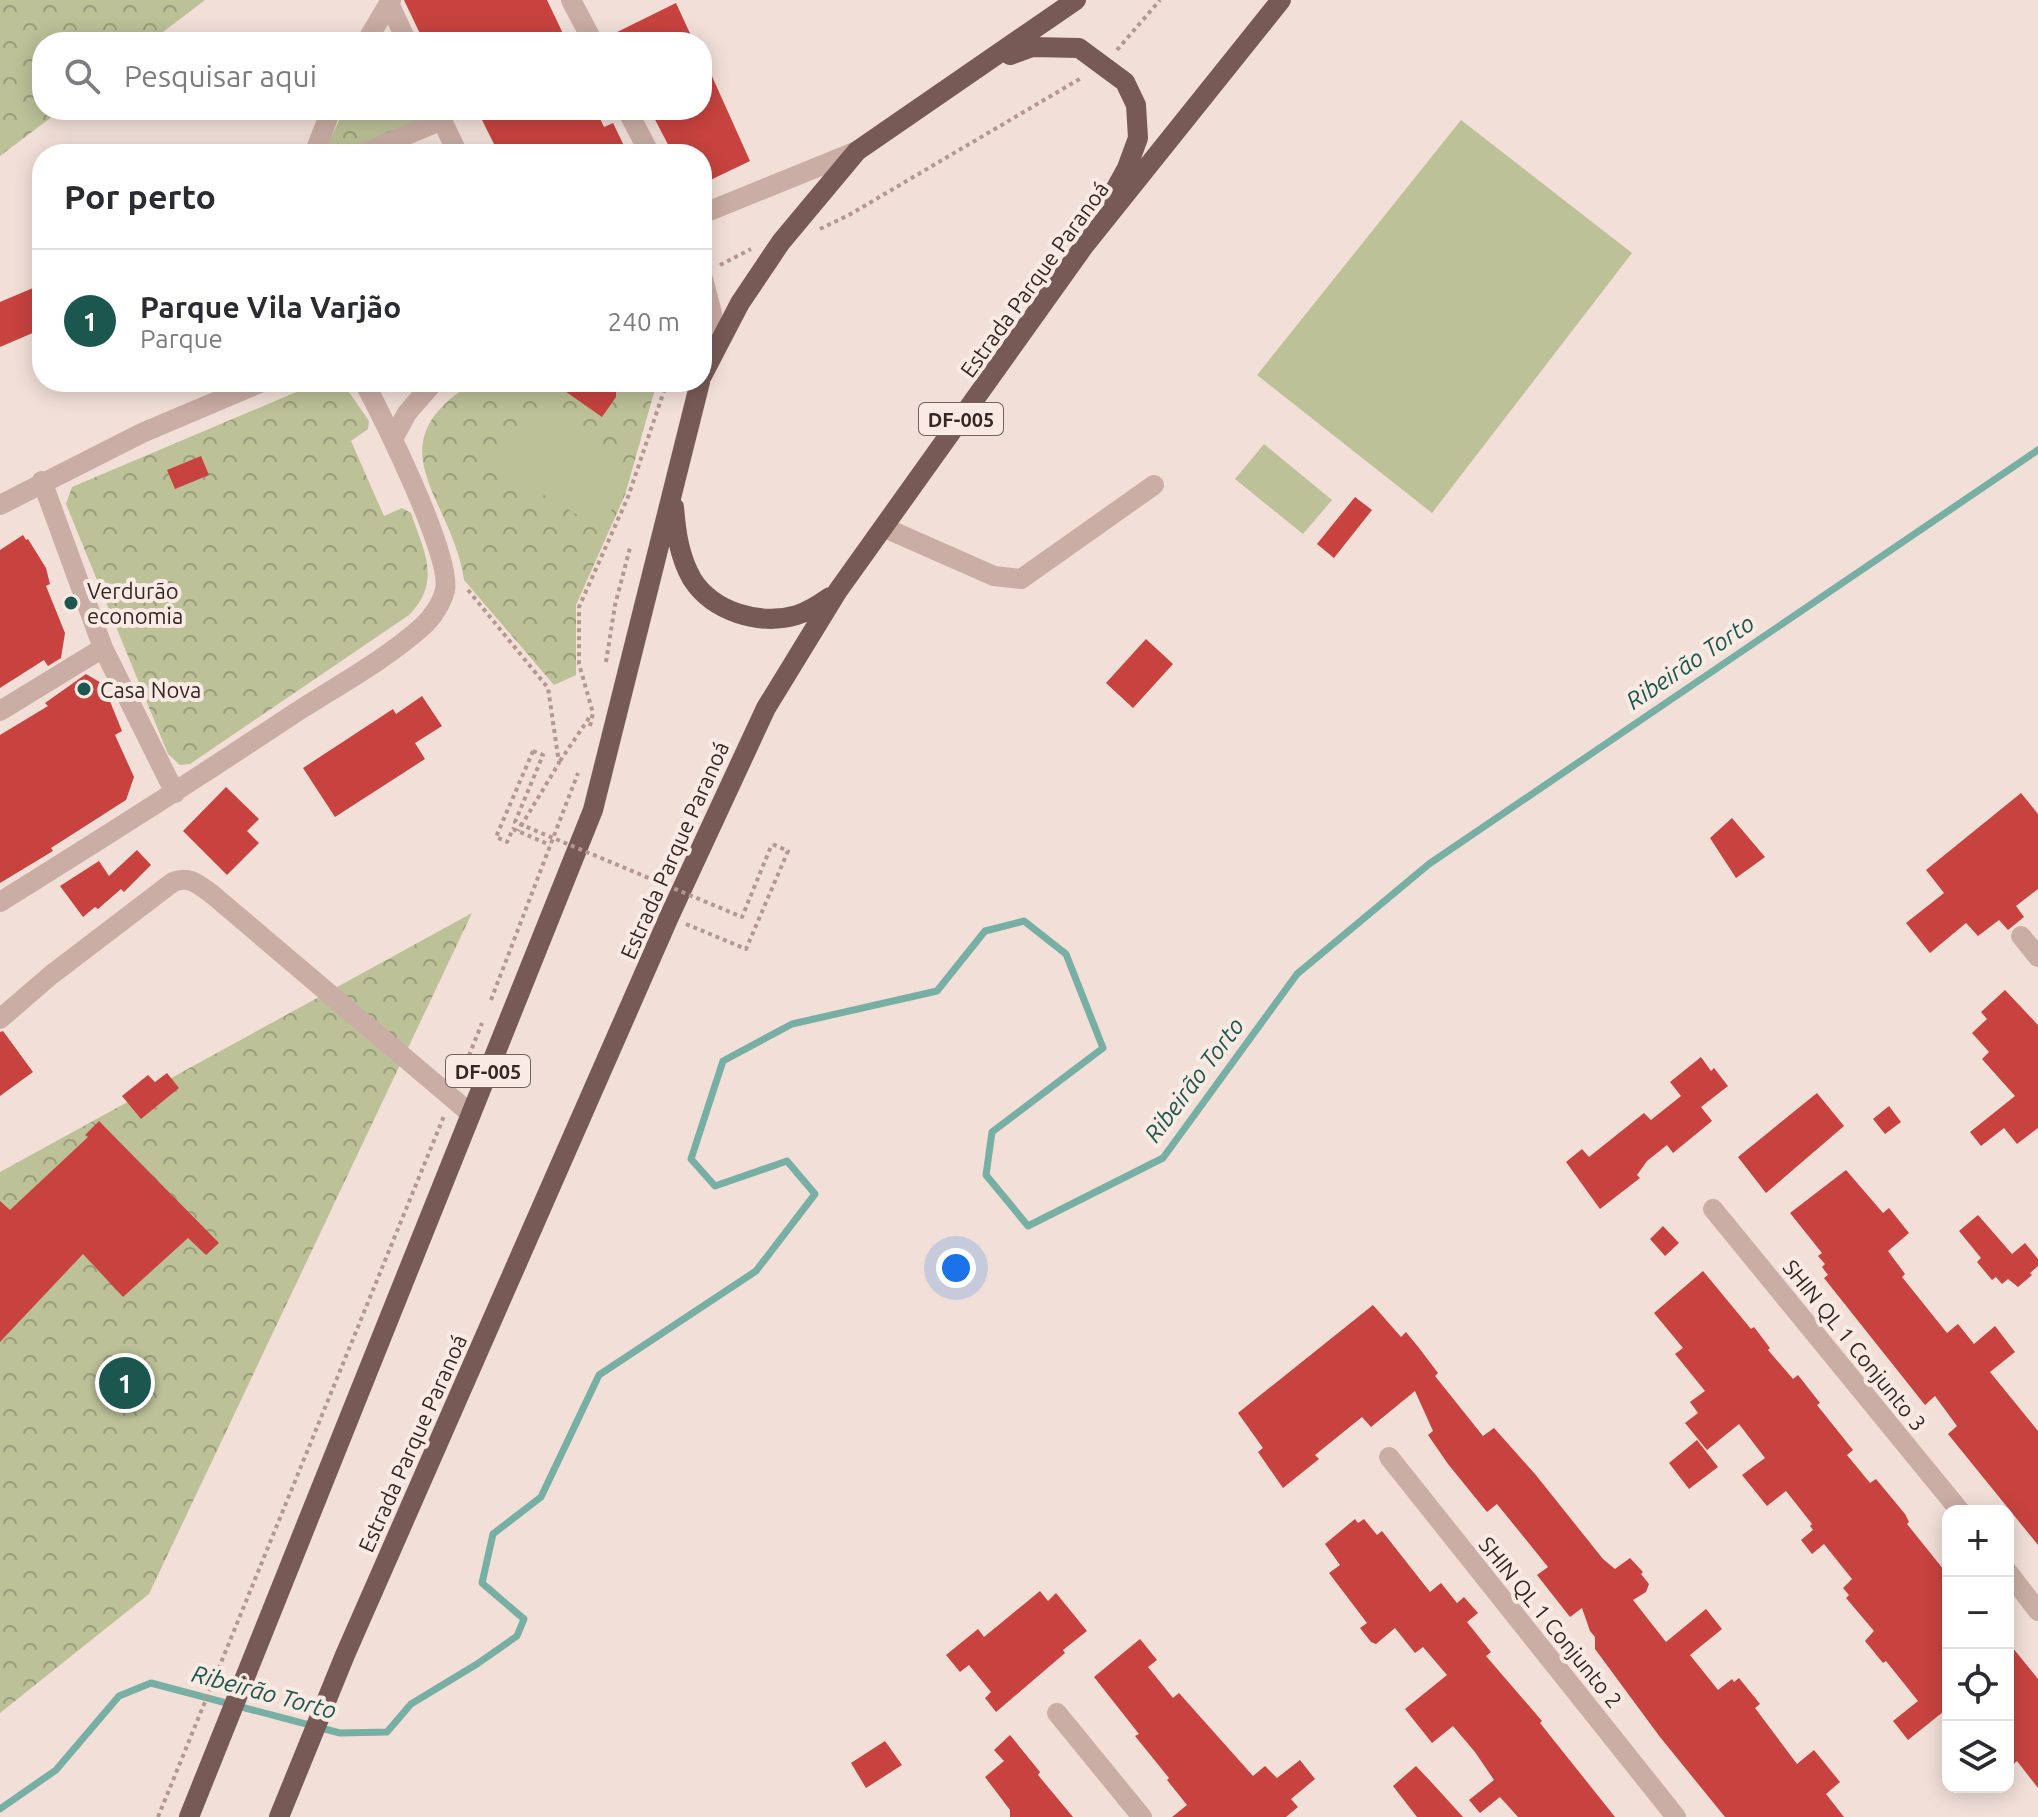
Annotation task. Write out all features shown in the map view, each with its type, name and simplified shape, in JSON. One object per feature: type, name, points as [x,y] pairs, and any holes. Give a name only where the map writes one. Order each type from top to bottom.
[{"type":"main road","name":"DF-005","points":[[712,357],[740,303],[781,242],[857,151],[1076,0]]},
{"type":"main road","name":"Estrada Parque Paranoá","points":[[279,1817],[339,1668],[669,917],[766,708],[837,592],[1084,246],[1281,0]]},
{"type":"main road","points":[[974,68],[1032,47],[1058,46],[1079,48],[1105,64],[1125,82],[1136,105],[1138,138],[1127,168],[1084,246]]},
{"type":"main road","name":"DF-005","points":[[189,1817],[593,810],[698,392]]},
{"type":"main road","points":[[673,491],[677,539],[684,562],[705,595],[719,605],[745,616],[795,616],[815,608],[837,592]]},
{"type":"street","points":[[571,0],[588,32]]},
{"type":"street","points":[[372,32],[390,1]]},
{"type":"street","points":[[390,1],[403,32]]},
{"type":"street","points":[[318,144],[327,120]]},
{"type":"street","points":[[382,144],[430,120]]},
{"type":"street","points":[[442,120],[453,144]]},
{"type":"street","points":[[632,120],[645,144]]},
{"type":"street","points":[[712,210],[857,151]]},
{"type":"street","points":[[0,505],[42,481],[142,433],[238,392]]},
{"type":"street","points":[[0,902],[175,793],[391,650],[426,623],[436,610],[445,589],[442,560],[393,439],[369,392]]},
{"type":"street","points":[[393,439],[407,413],[425,392]]},
{"type":"street","points":[[42,481],[103,648],[175,793]]},
{"type":"street","points":[[885,528],[994,576],[1021,579],[1154,485]]},
{"type":"street","points":[[0,711],[103,648]]},
{"type":"street","points":[[0,1019],[51,975],[173,882],[187,879],[213,895],[471,1114]]},
{"type":"street","points":[[2021,936],[2038,957]]},
{"type":"street","name":"SHIN QL 1 Conjunto 3","points":[[1713,1209],[1955,1505]]},
{"type":"street","name":"SHIN QL 1 Conjunto 2","points":[[1389,1457],[1676,1817]]},
{"type":"street","points":[[2012,1577],[2038,1611]]},
{"type":"street","points":[[1057,1713],[1142,1817]]},
{"type":"path","points":[[712,270],[746,250],[801,238],[849,215],[1105,64],[1160,0]]},
{"type":"path","points":[[589,727],[593,713],[579,664],[579,607],[628,497],[664,392]]},
{"type":"path","points":[[606,669],[608,640],[630,548]]},
{"type":"path","points":[[442,560],[548,688],[559,763]]},
{"type":"path","points":[[518,831],[598,705]]},
{"type":"path","points":[[550,845],[513,829],[507,842],[496,837],[533,751],[543,755],[515,822],[742,917],[772,844],[788,851],[746,949],[669,917]]},
{"type":"path","points":[[490,1003],[580,768]]},
{"type":"path","points":[[158,1817],[485,1017]]},
{"type":"green space","points":[[0,0],[205,0],[163,32],[32,32],[32,120],[48,120],[0,156]]},
{"type":"green space","points":[[339,120],[424,120],[367,144],[328,144]]},
{"type":"green space","points":[[1461,120],[1632,253],[1432,513],[1257,375]]},
{"type":"green space","points":[[296,392],[349,392],[369,421],[368,429],[351,441],[384,516],[402,508],[411,513],[425,553],[428,578],[425,590],[409,615],[190,764],[180,765],[168,754],[66,504],[72,487]]},
{"type":"green space","points":[[461,392],[654,392],[625,495],[576,605],[576,675],[554,685],[464,580],[457,551],[426,474],[422,451],[427,428],[443,406]]},
{"type":"green space","points":[[531,405],[630,466],[603,530],[493,465]]},
{"type":"green space","points":[[1264,444],[1332,500],[1303,534],[1235,479]]},
{"type":"green space","points":[[472,913],[149,1594],[0,1713],[0,1172]]},
{"type":"building","points":[[404,0],[547,0],[562,32],[419,32]]},
{"type":"building","points":[[676,3],[689,32],[617,32]]},
{"type":"building","points":[[712,76],[750,161],[712,179],[712,144],[668,144],[655,120],[712,120]]},
{"type":"building","points":[[482,120],[601,120],[604,127],[613,123],[623,144],[494,144]]},
{"type":"building","points":[[32,288],[32,333],[0,347],[0,302]]},
{"type":"building","points":[[566,392],[616,392],[616,397],[602,417]]},
{"type":"building","points":[[201,456],[209,475],[175,489],[167,470]]},
{"type":"building","points":[[1355,497],[1372,510],[1334,558],[1317,544]]},
{"type":"building","points":[[23,535],[46,568],[50,584],[46,586],[65,633],[61,658],[48,666],[44,660],[0,688],[0,550]]},
{"type":"building","points":[[1146,639],[1173,664],[1133,708],[1106,683]]},
{"type":"building","points":[[86,674],[103,684],[122,731],[115,735],[134,777],[126,800],[51,848],[53,851],[0,883],[0,735],[48,706],[45,703]]},
{"type":"building","points":[[422,696],[442,726],[415,743],[425,759],[335,817],[303,768],[393,709],[396,714]]},
{"type":"building","points":[[226,787],[259,819],[247,831],[259,843],[227,875],[183,831]]},
{"type":"building","points":[[2021,793],[2038,814],[2038,889],[2016,906],[2024,917],[2008,930],[1999,920],[1978,936],[1966,923],[1930,953],[1906,923],[1944,893],[1926,870]]},
{"type":"building","points":[[1732,818],[1765,857],[1736,878],[1710,838]]},
{"type":"building","points":[[137,850],[151,865],[124,892],[121,889],[98,909],[95,907],[83,917],[60,886],[99,861],[109,876]]},
{"type":"building","points":[[2005,990],[2038,1025],[2038,1128],[2017,1144],[2004,1128],[1981,1146],[1970,1132],[2015,1096],[1982,1059],[1989,1052],[1972,1033],[1987,1019],[1981,1012]]},
{"type":"building","points":[[3,1031],[33,1072],[0,1096],[0,1032]]},
{"type":"building","points":[[1701,1057],[1728,1086],[1701,1107],[1712,1121],[1673,1153],[1667,1145],[1647,1161],[1637,1175],[1640,1178],[1600,1209],[1566,1162],[1582,1149],[1589,1157],[1644,1113],[1651,1120],[1681,1096],[1670,1082]]},
{"type":"building","points":[[167,1073],[179,1088],[141,1119],[122,1096],[148,1075],[155,1082]]},
{"type":"building","points":[[1817,1093],[1844,1126],[1766,1193],[1738,1157]]},
{"type":"building","points":[[1889,1106],[1901,1122],[1885,1134],[1873,1119]]},
{"type":"building","points":[[99,1121],[219,1243],[206,1255],[188,1238],[123,1297],[83,1254],[0,1342],[0,1201],[10,1210],[88,1137],[85,1135]]},
{"type":"building","points":[[1846,1170],[1883,1213],[1889,1208],[1909,1233],[1888,1251],[1905,1274],[1902,1277],[1947,1333],[1958,1324],[1974,1344],[1995,1326],[2015,1352],[1990,1372],[2038,1431],[2038,1545],[2014,1515],[2014,1505],[2006,1505],[1948,1434],[1957,1426],[1935,1396],[1925,1405],[1824,1278],[1828,1275],[1822,1267],[1825,1264],[1818,1256],[1822,1253],[1790,1213]]},
{"type":"building","points":[[1978,1215],[2012,1254],[2025,1243],[2038,1259],[2038,1266],[2030,1273],[2032,1275],[2018,1287],[2008,1279],[2002,1284],[1996,1277],[1992,1280],[1977,1262],[1981,1258],[1959,1231]]},
{"type":"building","points":[[1663,1226],[1679,1243],[1665,1256],[1650,1239]]},
{"type":"building","points":[[1703,1271],[1751,1329],[1754,1327],[1770,1348],[1768,1350],[1793,1379],[1798,1375],[1820,1403],[1817,1405],[1853,1450],[1847,1455],[1870,1483],[1876,1479],[1942,1568],[1942,1713],[1908,1740],[1893,1721],[1918,1701],[1886,1661],[1883,1663],[1865,1641],[1874,1631],[1846,1598],[1849,1595],[1843,1588],[1852,1579],[1824,1544],[1812,1554],[1801,1540],[1813,1530],[1812,1524],[1786,1491],[1767,1506],[1742,1475],[1765,1458],[1739,1424],[1707,1450],[1685,1423],[1698,1413],[1690,1402],[1705,1391],[1675,1354],[1683,1348],[1654,1313]]},
{"type":"building","points":[[1373,1305],[1401,1337],[1406,1332],[1438,1373],[1435,1376],[1483,1436],[1494,1428],[1603,1559],[1615,1569],[1630,1558],[1643,1572],[1641,1574],[1649,1584],[1646,1592],[1633,1600],[1666,1642],[1706,1609],[1722,1629],[1690,1655],[1718,1690],[1732,1679],[1734,1682],[1739,1678],[1760,1704],[1755,1708],[1797,1764],[1814,1750],[1840,1782],[1826,1794],[1844,1817],[1725,1817],[1660,1737],[1595,1649],[1595,1637],[1582,1608],[1570,1617],[1537,1575],[1548,1567],[1497,1504],[1487,1512],[1448,1464],[1428,1435],[1433,1431],[1415,1391],[1371,1427],[1362,1417],[1315,1455],[1319,1459],[1283,1488],[1258,1452],[1263,1448],[1238,1413]]},
{"type":"building","points":[[1697,1440],[1718,1467],[1689,1489],[1669,1463]]},
{"type":"building","points":[[1355,1519],[1358,1523],[1364,1519],[1377,1535],[1382,1531],[1430,1592],[1441,1583],[1457,1603],[1464,1597],[1478,1613],[1467,1622],[1491,1652],[1486,1656],[1542,1721],[1540,1723],[1615,1817],[1518,1817],[1500,1797],[1480,1813],[1469,1800],[1494,1780],[1475,1752],[1453,1726],[1432,1743],[1405,1709],[1447,1675],[1423,1647],[1415,1653],[1395,1628],[1376,1644],[1371,1642],[1360,1628],[1367,1623],[1329,1573],[1340,1565],[1325,1544]]},
{"type":"building","points":[[1040,1591],[1048,1601],[1056,1593],[1087,1631],[996,1712],[985,1698],[991,1692],[969,1665],[960,1672],[946,1655],[978,1629],[984,1637]]},
{"type":"building","points":[[1140,1639],[1157,1660],[1148,1667],[1173,1698],[1179,1693],[1253,1776],[1265,1766],[1277,1778],[1300,1760],[1315,1779],[1291,1799],[1298,1807],[1286,1817],[1172,1817],[1187,1805],[1135,1736],[1139,1734],[1094,1677]]},
{"type":"building","points":[[2014,1649],[2038,1679],[2038,1788],[2017,1761],[2014,1764]]},
{"type":"building","points":[[1010,1735],[1073,1817],[1010,1817],[1010,1810],[985,1777],[1004,1761],[994,1750]]},
{"type":"building","points":[[885,1741],[902,1765],[866,1788],[851,1763]]},
{"type":"building","points":[[1416,1766],[1463,1817],[1417,1817],[1393,1786]]},
{"type":"waterway","name":"Ribeirão Torto","points":[[0,1809],[56,1770],[119,1696],[151,1683],[340,1733],[387,1732],[411,1704],[517,1636],[524,1619],[482,1583],[493,1534],[541,1497],[599,1375],[756,1271],[815,1194],[787,1161],[715,1186],[691,1159],[723,1061],[792,1024],[937,991],[985,931],[1024,921],[1066,954],[1103,1048],[992,1132],[986,1175],[1028,1226],[1163,1158],[1297,974],[1429,864],[2038,450]]},
{"type":"place","name":"Verdurão economia","points":[[71,603]]},
{"type":"place","name":"Casa Nova","points":[[84,689]]},
{"type":"place","name":"Parque Vila Varjão","points":[[125,1383]]}]
